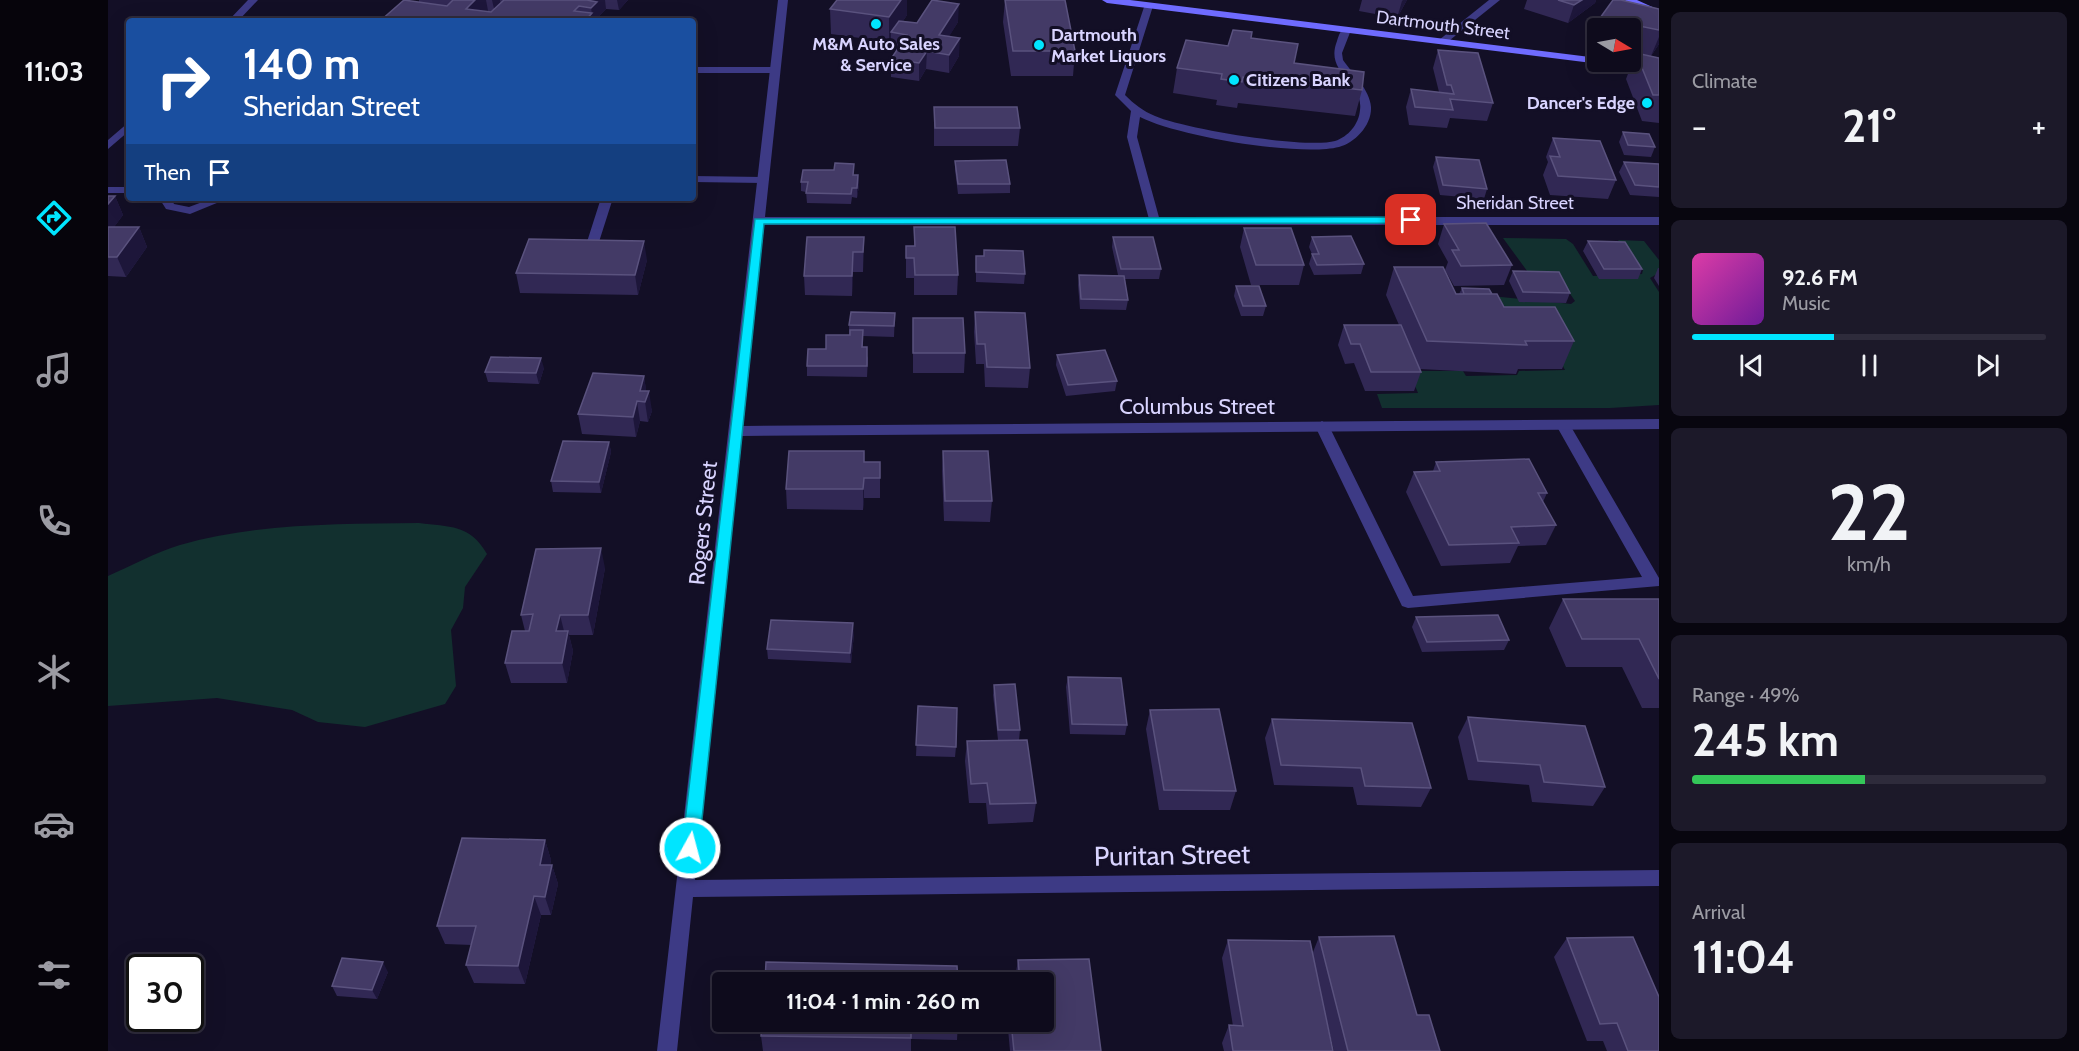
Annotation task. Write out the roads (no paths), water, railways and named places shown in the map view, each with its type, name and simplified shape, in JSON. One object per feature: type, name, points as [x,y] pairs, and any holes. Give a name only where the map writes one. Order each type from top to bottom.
[{"type":"main road","name":"Dartmouth Street","points":[[1107,0],[1587,60]]},
{"type":"main road","points":[[1629,0],[1659,13]]},
{"type":"main road","points":[[1641,67],[1659,70]]},
{"type":"street","points":[[236,18],[253,0]]},
{"type":"street","name":"Rogers Street","points":[[667,1051],[783,0]]},
{"type":"street","points":[[1442,42],[1495,0]]},
{"type":"street","points":[[1148,6],[1120,95],[1136,111],[1154,120],[1204,133],[1280,142],[1335,145],[1348,140],[1361,125],[1366,108],[1364,98],[1338,60],[1337,53],[1346,30]]},
{"type":"street","points":[[696,70],[775,70]]},
{"type":"street","points":[[1136,111],[1132,137],[1154,220]]},
{"type":"street","points":[[108,146],[126,128]]},
{"type":"street","points":[[696,179],[763,180]]},
{"type":"street","points":[[108,190],[126,190]]},
{"type":"street","points":[[167,201],[170,207],[190,211],[215,201]]},
{"type":"street","points":[[592,244],[606,201]]},
{"type":"street","name":"Sheridan Street","points":[[759,221],[1659,221]]},
{"type":"street","name":"Columbus Street","points":[[736,430],[1659,424]]},
{"type":"street","points":[[1323,426],[1408,602],[1653,582],[1563,425]]},
{"type":"street","name":"Puritan Street","points":[[686,889],[1659,878]]},
{"type":"place","name":"M&M Auto Sales & Service","points":[[876,24]]},
{"type":"place","name":"Dartmouth Market Liquors","points":[[1039,45]]},
{"type":"place","name":"Citizens Bank","points":[[1234,80]]},
{"type":"place","name":"Dancer's Edge","points":[[1647,103]]}]
